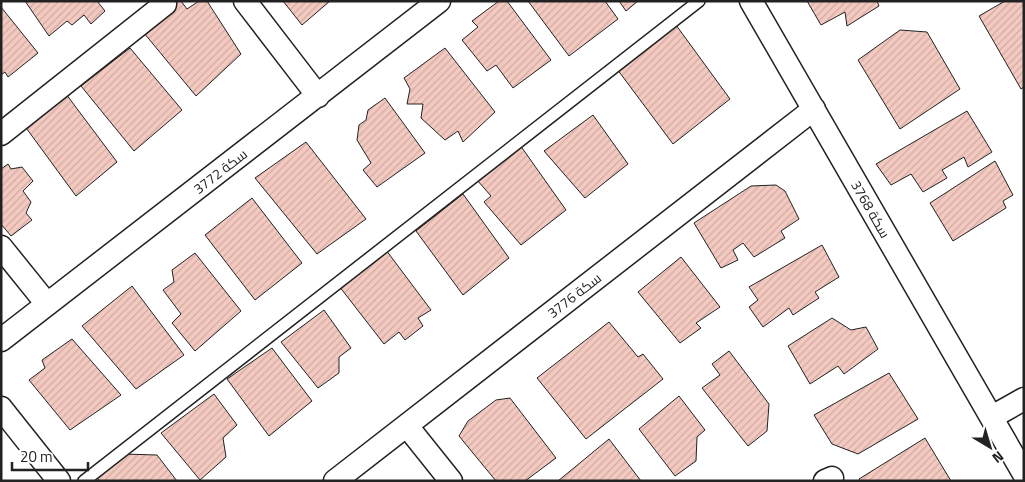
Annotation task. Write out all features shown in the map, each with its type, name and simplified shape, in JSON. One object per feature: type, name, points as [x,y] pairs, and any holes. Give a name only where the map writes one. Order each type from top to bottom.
[{"type":"street","points":[[245,1],[318,96]]},
{"type":"street","name":"سكة 3772","points":[[1,340],[439,1]]},
{"type":"street","name":"سكة 3768","points":[[751,1],[1024,474]]},
{"type":"street","points":[[1,134],[165,4]]},
{"type":"street","name":"سكة 3776","points":[[334,481],[814,109]]},
{"type":"street","points":[[1,247],[47,304]]},
{"type":"street","points":[[992,417],[1024,399]]},
{"type":"street","points":[[1,408],[59,481]]},
{"type":"street","points":[[407,426],[451,481]]},
{"type":"lane","points":[[84,481],[699,1]]},
{"type":"building","points":[[25,1],[97,1],[105,11],[91,24],[84,15],[72,25],[67,21],[49,36]]},
{"type":"building","points":[[174,1],[181,1],[187,9],[199,1],[207,1],[241,54],[196,96],[139,27]]},
{"type":"building","points":[[283,1],[330,1],[302,25]]},
{"type":"building","points":[[499,1],[507,1],[551,60],[513,88],[496,65],[487,71],[462,40],[478,27],[472,21]]},
{"type":"building","points":[[528,1],[605,1],[618,19],[569,56]]},
{"type":"building","points":[[619,1],[638,1],[626,11]]},
{"type":"building","points":[[807,1],[877,1],[879,6],[847,26],[845,12],[821,25]]},
{"type":"building","points":[[1005,1],[1024,1],[1024,87],[1021,89],[979,16]]},
{"type":"building","points":[[1,7],[38,53],[8,77],[5,72],[1,75]]},
{"type":"building","points":[[676,25],[730,99],[673,144],[617,69]]},
{"type":"building","points":[[900,30],[927,32],[960,89],[900,129],[858,60]]},
{"type":"building","points":[[130,48],[182,110],[134,151],[81,86]]},
{"type":"building","points":[[445,48],[495,112],[463,142],[458,131],[445,140],[421,118],[423,104],[407,104],[410,89],[404,78]]},
{"type":"building","points":[[63,90],[117,162],[76,196],[21,121]]},
{"type":"building","points":[[385,98],[425,153],[377,187],[363,170],[371,163],[357,140],[359,125],[366,120],[368,110]]},
{"type":"building","points":[[967,111],[992,152],[968,167],[964,157],[942,170],[947,178],[923,192],[911,174],[891,185],[876,164]]},
{"type":"building","points":[[593,115],[628,164],[585,198],[544,151]]},
{"type":"building","points":[[306,142],[366,219],[317,254],[255,178]]},
{"type":"building","points":[[520,145],[566,210],[521,245],[484,202],[491,196],[477,180]]},
{"type":"building","points":[[995,161],[1013,195],[1003,201],[1006,208],[953,241],[930,203]]},
{"type":"building","points":[[8,164],[11,169],[22,167],[33,181],[23,191],[31,202],[26,213],[32,220],[11,236],[1,224],[1,169]]},
{"type":"building","points":[[776,185],[785,191],[799,219],[781,231],[785,238],[754,257],[743,243],[733,250],[738,260],[721,268],[694,223],[751,186]]},
{"type":"building","points":[[463,194],[509,258],[463,295],[416,231]]},
{"type":"building","points":[[252,198],[302,263],[255,300],[205,235]]},
{"type":"building","points":[[822,245],[839,277],[815,292],[819,298],[793,315],[789,308],[763,327],[749,307],[758,300],[749,287]]},
{"type":"building","points":[[386,250],[431,310],[418,318],[423,326],[405,340],[399,332],[384,344],[339,286]]},
{"type":"building","points":[[195,253],[241,311],[195,351],[172,323],[181,314],[163,290],[174,282],[172,270]]},
{"type":"building","points":[[681,257],[720,307],[696,323],[701,328],[680,343],[638,292]]},
{"type":"building","points":[[132,286],[184,355],[136,389],[82,326]]},
{"type":"building","points":[[324,310],[351,348],[339,357],[339,373],[318,388],[281,342]]},
{"type":"building","points":[[832,318],[851,330],[866,327],[878,349],[844,374],[838,366],[810,384],[788,346]]},
{"type":"building","points":[[609,322],[638,357],[643,354],[663,379],[586,439],[537,378]]},
{"type":"building","points":[[72,339],[121,395],[70,430],[29,380],[45,368],[42,360]]},
{"type":"building","points":[[272,348],[312,401],[269,436],[227,379]]},
{"type":"building","points":[[729,351],[769,404],[767,431],[748,446],[702,388],[720,375],[712,364]]},
{"type":"building","points":[[889,373],[918,419],[858,454],[832,444],[814,415]]},
{"type":"building","points":[[214,394],[237,425],[223,438],[226,457],[200,480],[161,433]]},
{"type":"building","points":[[679,396],[705,430],[697,437],[696,461],[675,476],[639,429]]},
{"type":"building","points":[[510,398],[556,458],[525,481],[496,481],[459,436],[468,421],[496,400]]},
{"type":"building","points":[[925,438],[951,481],[860,481],[859,479]]},
{"type":"building","points":[[609,439],[641,481],[558,481]]},
{"type":"building","points":[[122,454],[157,455],[177,481],[100,481],[96,477]]}]
